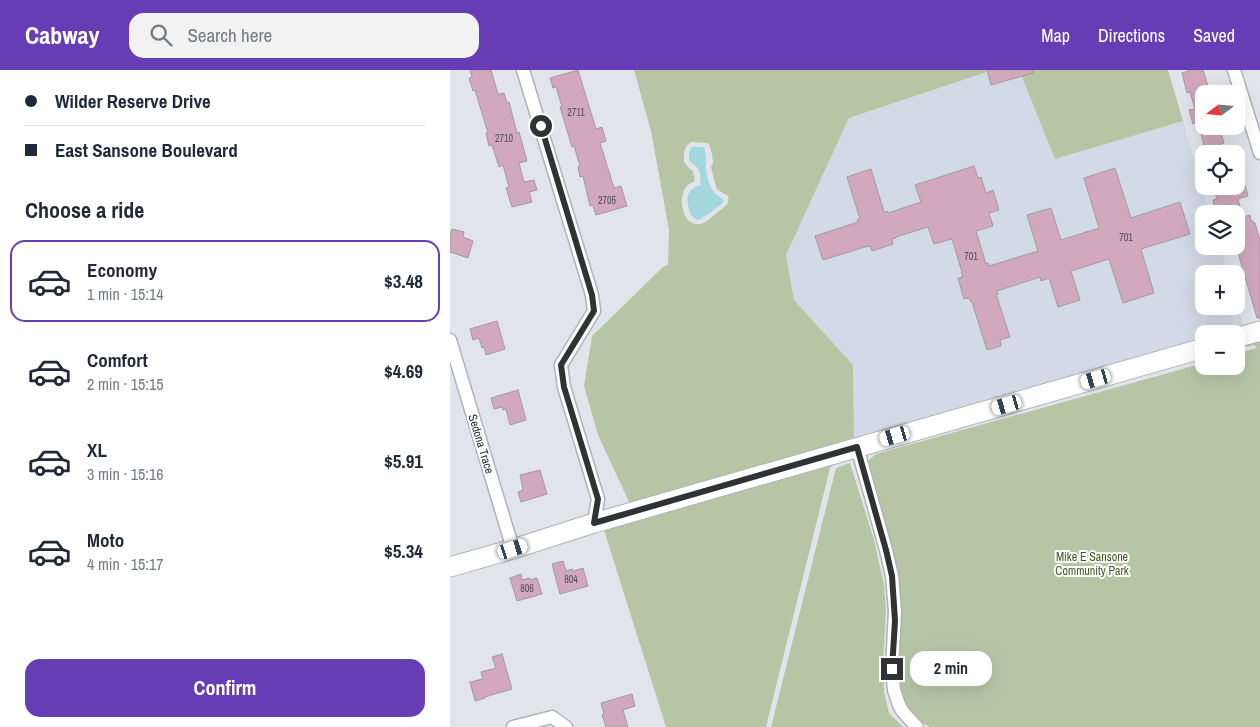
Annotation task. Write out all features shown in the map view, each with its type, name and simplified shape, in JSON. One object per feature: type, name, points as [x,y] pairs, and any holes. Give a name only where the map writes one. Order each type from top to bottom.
[{"type":"street","points":[[523,70],[592,295],[594,311],[561,365],[564,387],[598,499],[594,523]]},
{"type":"street","points":[[1234,70],[1260,153]]},
{"type":"street","points":[[1245,336],[1260,332]]},
{"type":"street","name":"Sedona Trace","points":[[450,340],[513,549]]},
{"type":"street","points":[[450,567],[594,523],[1195,351]]},
{"type":"street","points":[[857,447],[892,576],[895,611],[892,669],[894,690],[899,706],[917,727]]},
{"type":"street","points":[[513,727],[552,717],[566,727]]},
{"type":"shaded area","points":[[993,70],[1019,70],[1055,159],[1183,121],[1195,162],[1195,195],[1204,195],[1207,205],[1195,205],[1195,255],[1223,255],[1225,265],[1195,265],[1195,315],[1240,315],[1243,325],[1195,325],[1195,345],[854,442],[853,365],[794,300],[786,255],[849,118]]},
{"type":"green space","points":[[634,70],[993,70],[849,118],[786,255],[794,300],[853,365],[854,442],[631,506],[598,435],[584,386],[592,336],[663,267],[668,265],[669,230],[651,131]],"holes":[[[691,142],[707,143],[712,154],[713,163],[711,167],[716,187],[728,196],[728,203],[702,224],[696,224],[686,218],[683,211],[682,197],[684,190],[695,181],[693,171],[684,162],[684,153],[685,148]]]},
{"type":"green space","points":[[1019,70],[1168,70],[1183,121],[1055,159]]},
{"type":"green space","name":"Mike E Sansone Community Park","points":[[1260,338],[1260,727],[930,727],[913,715],[906,707],[899,691],[897,670],[901,621],[899,588],[890,542],[868,466],[869,460],[876,454],[1195,365],[1195,375],[1245,375],[1245,351],[1257,348],[1254,345],[1245,347],[1245,342]]},
{"type":"green space","points":[[1195,357],[1195,360],[875,449],[866,456],[863,467],[894,588],[895,615],[891,664],[892,682],[896,701],[906,717],[918,727],[910,727],[894,711],[890,690],[889,663],[890,584],[880,538],[856,461],[853,458],[848,458],[834,464],[830,468],[766,727],[666,727],[603,527]]},
{"type":"green space","points":[[850,463],[874,540],[884,585],[886,611],[883,663],[884,691],[889,713],[903,727],[771,727],[836,468]]},
{"type":"water","points":[[692,147],[704,147],[707,176],[712,190],[723,199],[723,203],[697,220],[691,215],[687,200],[689,193],[695,187],[701,185],[698,168],[689,160],[689,152]]},
{"type":"building","points":[[470,70],[491,70],[498,94],[504,93],[507,103],[509,102],[527,161],[519,163],[524,182],[534,180],[537,190],[529,192],[532,202],[512,207],[506,188],[509,187],[503,165],[499,167],[492,145],[489,146],[486,133],[488,133],[475,90],[473,91],[469,78],[472,77]]},
{"type":"building","points":[[578,70],[596,129],[602,127],[606,141],[600,143],[614,188],[621,186],[627,206],[596,215],[593,205],[590,206],[583,176],[580,177],[578,167],[580,166],[574,146],[572,147],[556,87],[553,88],[550,78]]},
{"type":"building","points":[[987,70],[1033,70],[1033,73],[991,85]]},
{"type":"building","points":[[1191,70],[1203,70],[1208,85],[1195,85],[1195,109],[1190,92],[1187,93],[1182,73]]},
{"type":"building","points":[[1195,109],[1195,123],[1193,124],[1189,110]]},
{"type":"building","points":[[1201,135],[1222,135],[1224,143],[1221,145],[1204,145]]},
{"type":"building","points":[[974,166],[978,178],[981,177],[986,193],[993,190],[999,210],[989,213],[993,226],[976,231],[986,264],[988,263],[989,266],[1038,251],[1027,215],[1051,208],[1061,240],[1099,228],[1084,178],[1115,168],[1131,218],[1180,202],[1190,234],[1141,249],[1154,293],[1123,303],[1109,259],[1071,271],[1080,300],[1058,307],[1049,278],[1041,281],[1040,277],[997,291],[998,294],[996,294],[1010,337],[1000,340],[1001,346],[987,350],[972,302],[969,298],[964,299],[958,278],[963,277],[962,272],[952,239],[934,244],[928,227],[896,237],[892,239],[893,244],[872,251],[870,246],[823,260],[815,236],[858,222],[857,220],[860,219],[847,177],[871,169],[884,212],[887,211],[888,213],[921,202],[915,185]]},
{"type":"building","points":[[1245,185],[1248,196],[1238,199],[1240,205],[1214,205],[1213,200],[1217,199],[1216,195],[1245,195]]},
{"type":"building","points":[[1250,215],[1251,221],[1255,223],[1260,240],[1260,318],[1257,318],[1245,277],[1245,265],[1242,265],[1239,255],[1245,255],[1245,216]]},
{"type":"building","points":[[452,229],[464,232],[463,237],[473,241],[468,258],[450,252]]},
{"type":"building","points":[[497,321],[505,349],[486,355],[479,338],[473,340],[470,329]]},
{"type":"building","points":[[518,390],[526,420],[510,425],[506,409],[503,410],[502,407],[494,409],[491,398]]},
{"type":"building","points":[[540,470],[547,494],[521,502],[518,492],[523,490],[520,475]]},
{"type":"building","points":[[563,561],[566,571],[583,568],[588,586],[560,594],[552,564]]},
{"type":"building","points":[[521,574],[522,580],[537,578],[542,594],[517,601],[510,578]]},
{"type":"building","points":[[502,654],[512,689],[475,701],[470,682],[483,679],[481,672],[496,668],[492,657]]},
{"type":"building","points":[[632,694],[635,706],[623,710],[628,727],[606,727],[601,703]]},
{"type":"route","points":[[541,126],[592,295],[594,311],[561,365],[564,387],[598,499],[594,523],[857,447],[892,576],[895,621],[892,669]]}]
